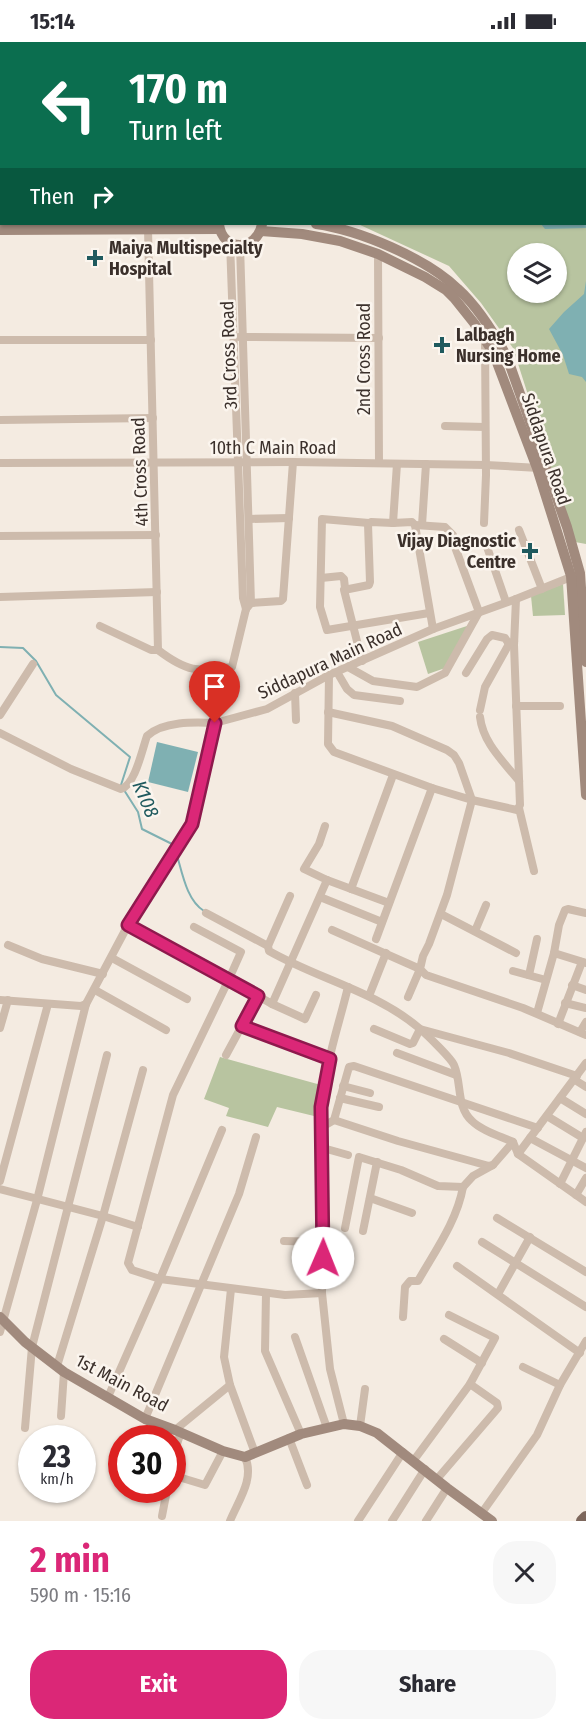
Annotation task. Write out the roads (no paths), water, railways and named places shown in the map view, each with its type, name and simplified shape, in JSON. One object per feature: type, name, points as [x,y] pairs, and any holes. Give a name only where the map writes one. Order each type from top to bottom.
[{"type":"main road","name":"Siddapura Road","points":[[322,225],[344,229],[400,252],[448,279],[464,295],[492,332],[507,357],[575,575],[586,662]]},
{"type":"main road","points":[[0,230],[219,226],[222,236],[235,244],[252,242],[261,227]]},
{"type":"main road","name":"Siddapura Road","points":[[261,227],[340,241],[378,254],[446,290],[485,339],[498,362],[542,468]]},
{"type":"main road","name":"Siddapura Road","points":[[575,575],[586,795]]},
{"type":"main road","name":"1st Main Road","points":[[1,1319],[61,1369],[146,1419],[162,1425]]},
{"type":"main road","points":[[250,1455],[301,1434],[344,1424],[360,1426],[377,1433],[414,1460],[487,1519]]},
{"type":"main road","name":"1st Main Road","points":[[186,1435],[223,1451],[250,1455]]},
{"type":"main road","points":[[582,1521],[586,1517]]},
{"type":"street","name":"4th Cross Road","points":[[148,229],[158,650]]},
{"type":"street","name":"3rd Cross Road","points":[[235,244],[243,337],[248,463],[249,606]]},
{"type":"street","points":[[235,244],[233,337],[243,598],[249,606]]},
{"type":"street","name":"2nd Cross Road","points":[[378,254],[379,463]]},
{"type":"street","points":[[233,337],[379,338]]},
{"type":"street","points":[[484,523],[485,339]]},
{"type":"street","points":[[0,340],[151,340]]},
{"type":"street","points":[[0,420],[153,418]]},
{"type":"street","points":[[445,426],[485,427]]},
{"type":"street","name":"10th C Main Road","points":[[0,463],[293,462],[542,468]]},
{"type":"street","points":[[249,606],[281,601],[283,598],[293,462]]},
{"type":"street","points":[[393,523],[397,464]]},
{"type":"street","points":[[426,464],[418,525],[433,629]]},
{"type":"street","points":[[249,519],[289,518]]},
{"type":"street","points":[[348,667],[373,681],[417,687],[445,673],[479,612],[455,547],[453,535],[445,527],[418,525],[412,522],[369,523],[322,519],[320,607],[327,630],[429,613]]},
{"type":"street","points":[[345,588],[369,585],[369,523]]},
{"type":"street","points":[[519,530],[542,589]]},
{"type":"street","points":[[0,536],[156,535]]},
{"type":"street","points":[[486,544],[506,602]]},
{"type":"street","name":"Siddapura Main Road","points":[[0,733],[70,769],[121,789],[131,782],[147,736],[158,728],[196,722],[215,723],[267,709],[329,675],[433,629],[575,575]]},
{"type":"street","points":[[321,578],[341,576],[344,579],[344,592],[362,661]]},
{"type":"street","points":[[0,597],[157,592]]},
{"type":"street","points":[[516,599],[512,643],[519,808],[534,872]]},
{"type":"street","points":[[100,626],[151,650],[158,650],[189,670],[212,670],[232,667],[249,606]]},
{"type":"street","points":[[466,673],[492,634],[512,643]]},
{"type":"street","points":[[512,643],[485,687],[480,714],[487,740],[519,781]]},
{"type":"street","points":[[0,715],[33,664]]},
{"type":"street","points":[[337,672],[347,689],[354,695],[400,701]]},
{"type":"street","points":[[329,675],[328,744],[334,752],[432,788],[515,811],[519,808]]},
{"type":"street","points":[[295,693],[296,720]]},
{"type":"street","points":[[516,705],[560,706]]},
{"type":"street","points":[[328,712],[392,726],[447,750],[459,763],[472,800],[441,914],[408,997]]},
{"type":"street","points":[[0,1332],[1,1319],[37,1200],[86,1004],[128,925],[192,824],[215,723]]},
{"type":"street","points":[[351,889],[393,775]]},
{"type":"street","points":[[376,939],[432,788]]},
{"type":"street","points":[[326,826],[319,844],[304,869],[389,903]]},
{"type":"street","points":[[272,1004],[327,880]]},
{"type":"street","points":[[290,896],[268,946],[269,951],[291,964],[378,1000],[420,1029],[454,1064],[460,1101],[473,1123],[513,1142],[518,1154],[586,1202]]},
{"type":"street","points":[[320,897],[382,922]]},
{"type":"street","points":[[475,931],[486,905]]},
{"type":"street","points":[[537,1013],[554,953],[559,925],[565,910],[586,913]]},
{"type":"street","points":[[206,913],[268,946]]},
{"type":"street","points":[[441,914],[516,953]]},
{"type":"street","points":[[128,925],[272,1004],[305,1019],[315,995]]},
{"type":"street","points":[[194,927],[241,952],[173,1095],[128,1263],[129,1267],[160,1279],[202,1286],[266,1293],[322,1293]]},
{"type":"street","points":[[332,930],[420,969],[426,975],[537,1013],[558,1024],[583,1033],[586,1022]]},
{"type":"street","points":[[529,975],[537,939]]},
{"type":"street","points":[[8,945],[51,962],[103,974]]},
{"type":"street","points":[[369,996],[386,953]]},
{"type":"street","points":[[554,953],[584,962],[572,985],[558,1024]]},
{"type":"street","points":[[112,958],[187,999]]},
{"type":"street","points":[[513,971],[546,980]]},
{"type":"street","points":[[572,985],[586,990]]},
{"type":"street","points":[[344,1424],[330,1368],[322,1293],[321,1107],[348,987]]},
{"type":"street","points":[[95,990],[166,1030]]},
{"type":"street","points":[[226,1055],[258,996]]},
{"type":"street","points":[[0,1028],[4,1000],[81,1006],[86,1004]]},
{"type":"street","points":[[565,1003],[586,1008]]},
{"type":"street","points":[[0,1181],[48,1004]]},
{"type":"street","points":[[242,1026],[330,1059]]},
{"type":"street","points":[[374,1029],[410,1044],[413,1043],[420,1029]]},
{"type":"street","points":[[420,1029],[509,1053],[576,1078],[586,1087]]},
{"type":"street","points":[[397,1053],[456,1075]]},
{"type":"street","points":[[25,1425],[32,1347],[107,1055]]},
{"type":"street","points":[[518,1154],[586,1063]]},
{"type":"street","points":[[322,1127],[334,1120],[349,1068],[354,1066],[538,1128]]},
{"type":"street","points":[[61,1416],[61,1369],[142,1070]]},
{"type":"street","points":[[343,1086],[370,1093]]},
{"type":"street","points":[[340,1098],[379,1107]]},
{"type":"street","points":[[560,1098],[586,1114]]},
{"type":"street","points":[[547,1116],[585,1135],[560,1184]]},
{"type":"street","points":[[334,1120],[398,1141],[489,1166],[493,1165]]},
{"type":"street","points":[[108,1397],[222,1130]]},
{"type":"street","points":[[146,1419],[239,1194],[256,1137]]},
{"type":"street","points":[[530,1138],[586,1168]]},
{"type":"street","points":[[403,1317],[405,1287],[410,1281],[418,1281],[455,1217],[463,1187],[472,1176],[493,1165],[513,1142]]},
{"type":"street","points":[[322,1148],[348,1155]]},
{"type":"street","points":[[345,1228],[359,1158],[377,1162],[438,1186],[463,1187]]},
{"type":"street","points":[[363,1231],[377,1162]]},
{"type":"street","points":[[576,1196],[586,1178]]},
{"type":"street","points":[[0,1189],[138,1227]]},
{"type":"street","points":[[370,1198],[412,1214]]},
{"type":"street","points":[[497,1218],[586,1272]]},
{"type":"street","points":[[498,1293],[530,1237]]},
{"type":"street","points":[[284,1241],[323,1242]]},
{"type":"street","points":[[482,1242],[586,1307]]},
{"type":"street","points":[[300,1258],[323,1258]]},
{"type":"street","points":[[457,1266],[580,1353]]},
{"type":"street","points":[[230,1521],[248,1481],[250,1455],[224,1357],[231,1289]]},
{"type":"street","points":[[266,1293],[265,1351],[301,1434]]},
{"type":"street","points":[[414,1460],[470,1384],[495,1338],[449,1315]]},
{"type":"street","points":[[295,1337],[327,1428]]},
{"type":"street","points":[[444,1339],[482,1363]]},
{"type":"street","points":[[487,1519],[537,1435],[560,1385],[586,1341]]},
{"type":"street","points":[[523,1367],[560,1385]]},
{"type":"street","points":[[437,1479],[498,1408],[497,1403],[470,1384]]},
{"type":"street","points":[[185,1425],[230,1385]]},
{"type":"street","points":[[360,1426],[365,1389]]},
{"type":"street","points":[[290,1438],[307,1485]]},
{"type":"street","points":[[186,1479],[205,1485],[223,1451]]},
{"type":"street","points":[[362,1520],[403,1452]]},
{"type":"street","points":[[392,1521],[425,1469]]},
{"type":"street","points":[[426,1521],[447,1488]]},
{"type":"street","points":[[162,1516],[164,1503]]},
{"type":"water","points":[[542,225],[586,225],[586,228],[545,229]]},
{"type":"water","points":[[586,281],[586,382],[582,377],[569,374],[563,355],[549,329],[584,294]]},
{"type":"water","points":[[157,742],[198,752],[188,792],[148,782]]},
{"type":"waterway","name":"K108","points":[[0,647],[23,648],[36,661],[56,695],[130,757],[121,785]]},
{"type":"waterway","name":"K108","points":[[124,790],[138,812],[142,829],[175,847]]},
{"type":"waterway","name":"K108","points":[[176,852],[189,893],[204,911]]},
{"type":"place","name":"Maiya Multispecialty Hospital","points":[[95,258]]},
{"type":"place","name":"Lalbagh Nursing Home","points":[[442,345]]},
{"type":"place","name":"Vijay Diagnostic Centre","points":[[530,551]]}]
